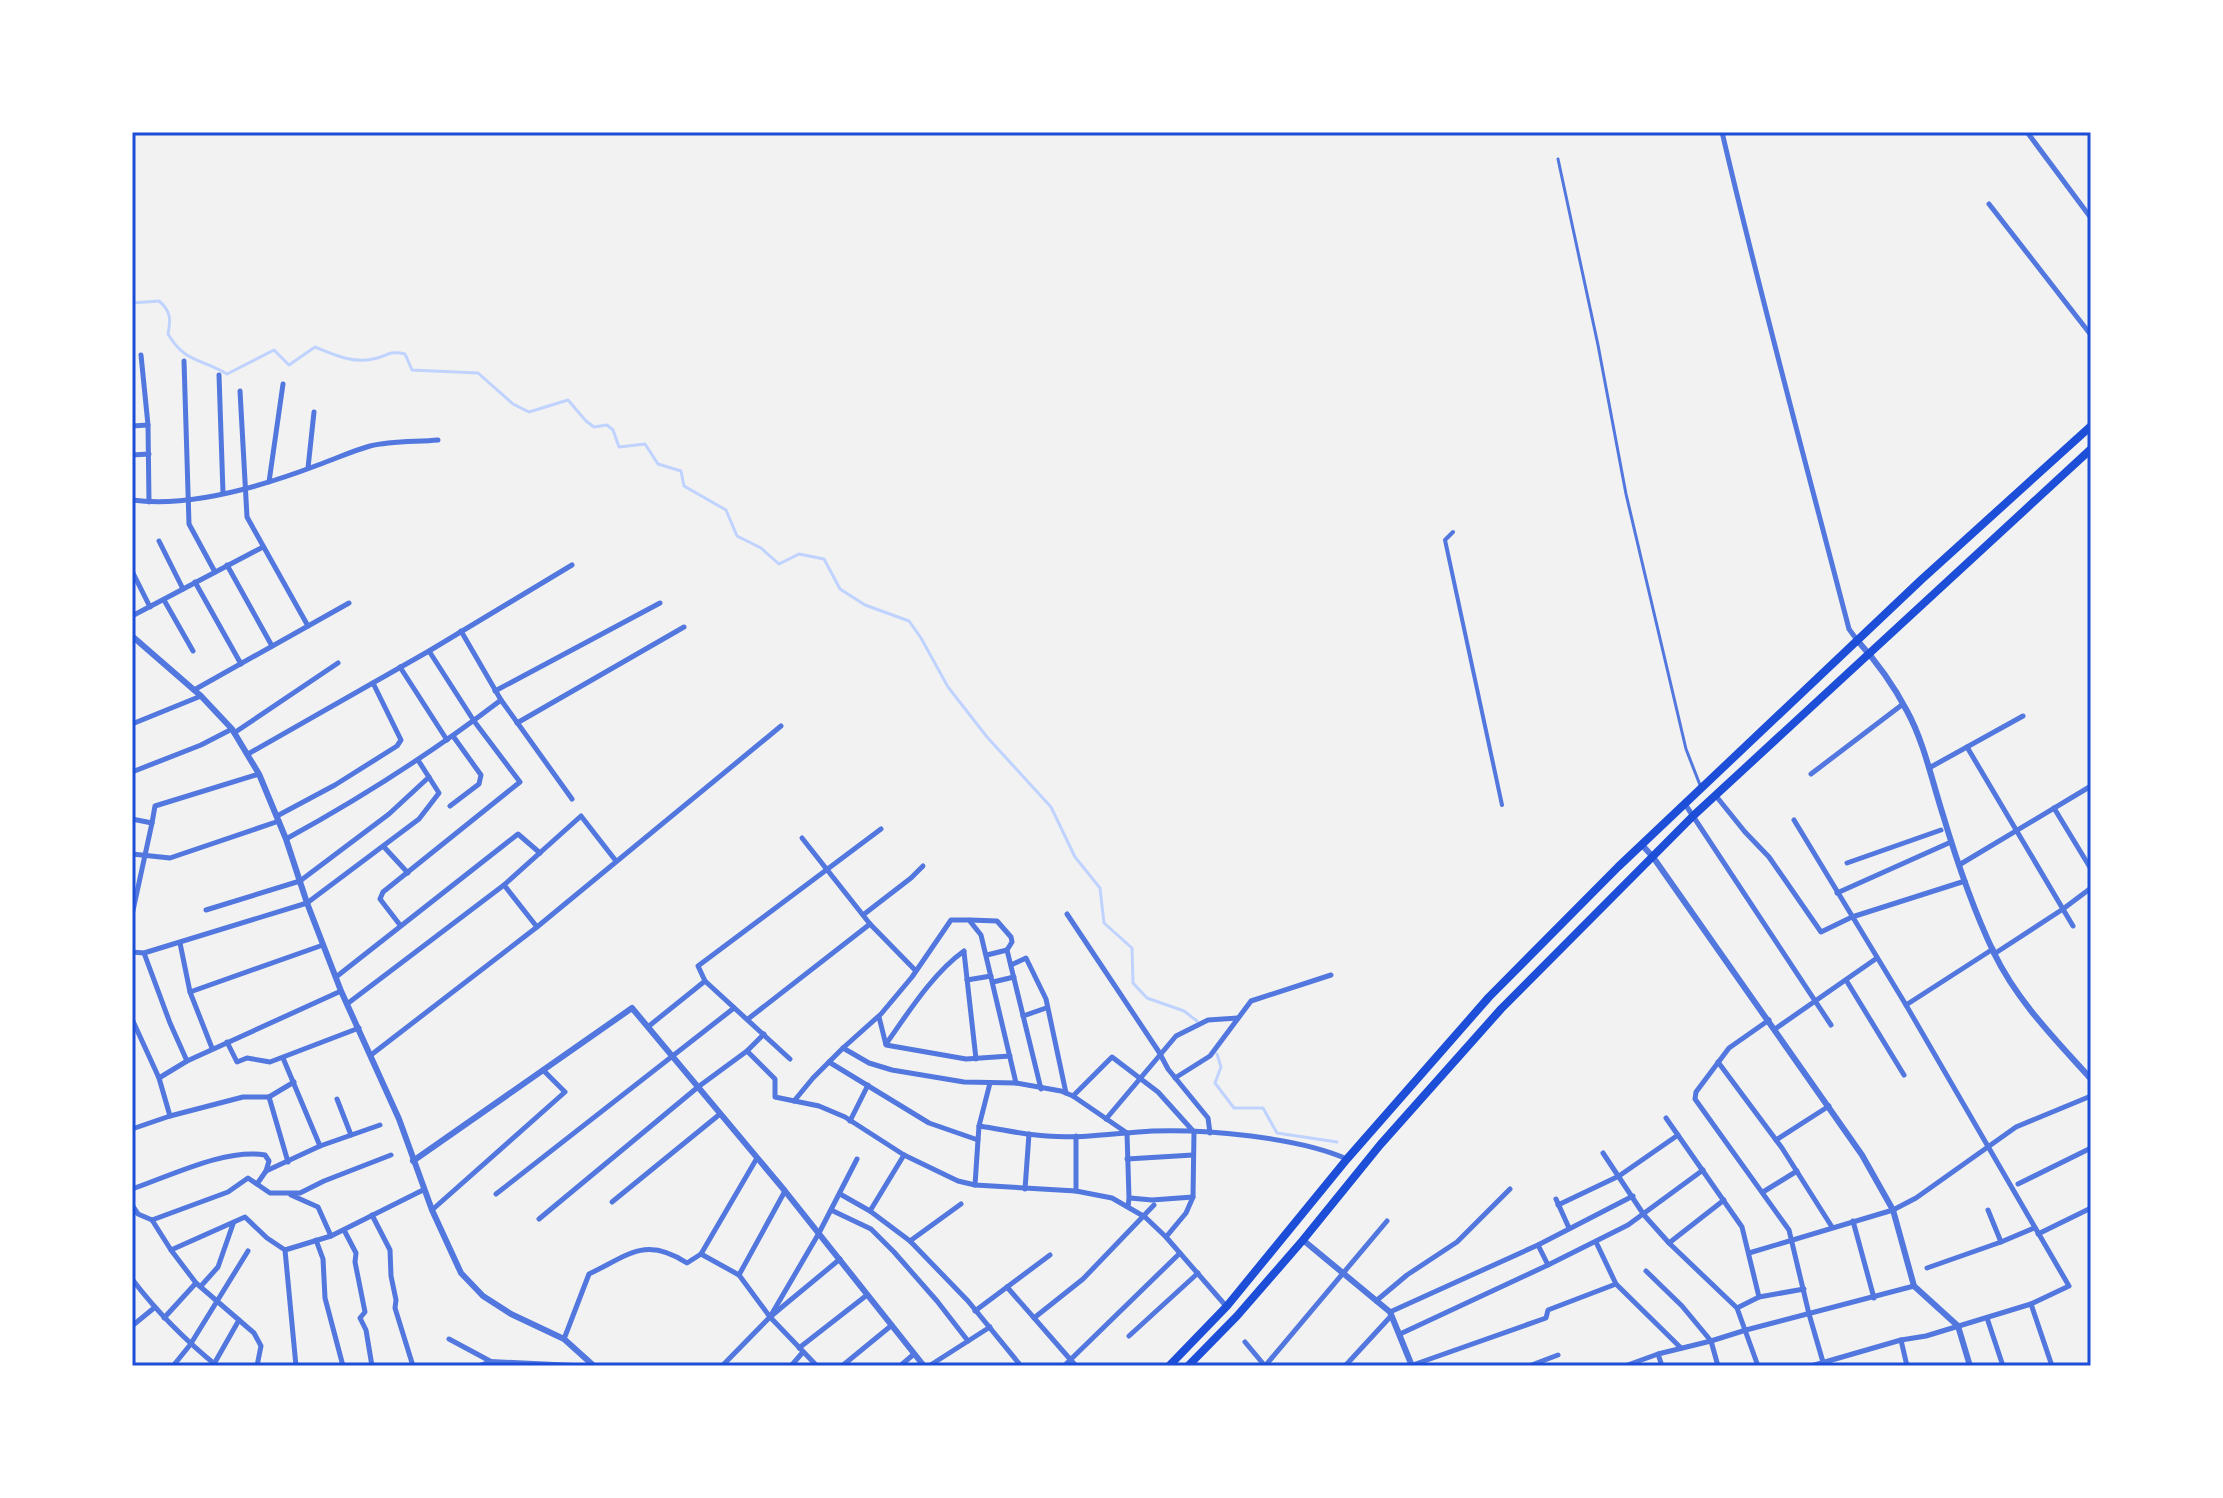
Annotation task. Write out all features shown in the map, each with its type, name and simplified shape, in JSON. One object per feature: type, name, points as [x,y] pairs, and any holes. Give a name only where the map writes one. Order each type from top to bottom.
[{"type":"main road","points":[[1169,1366],[1227,1306],[1347,1159],[1489,997],[1642,845],[1857,640],[2091,426]]},
{"type":"main road","points":[[1188,1366],[1237,1316],[1380,1145],[1501,1009],[1693,816],[2091,449]]},
{"type":"main road","points":[[1489,997],[1501,1009]]},
{"type":"street","points":[[1722,132],[1757,281],[1849,629],[1907,711],[1965,881],[1994,951],[2012,985],[2034,1015],[2091,1079]]},
{"type":"street","points":[[2027,132],[2091,218]]},
{"type":"street","points":[[1989,204],[2091,335]]},
{"type":"street","points":[[141,355],[148,425],[149,502]]},
{"type":"street","points":[[184,361],[189,524],[215,572]]},
{"type":"street","points":[[219,375],[223,493]]},
{"type":"street","points":[[269,482],[283,384]]},
{"type":"street","points":[[240,391],[247,517],[308,626]]},
{"type":"street","points":[[308,468],[314,412]]},
{"type":"street","points":[[132,426],[148,425]]},
{"type":"street","points":[[132,500],[188,499],[223,493],[269,482],[374,445],[438,440]]},
{"type":"street","points":[[132,455],[149,454]]},
{"type":"street","points":[[1453,532],[1445,540],[1502,805]]},
{"type":"street","points":[[159,541],[183,589]]},
{"type":"street","points":[[132,616],[263,547]]},
{"type":"street","points":[[227,565],[272,646]]},
{"type":"street","points":[[248,754],[572,565]]},
{"type":"street","points":[[132,571],[150,607]]},
{"type":"street","points":[[195,582],[241,664]]},
{"type":"street","points":[[164,600],[193,651]]},
{"type":"street","points":[[194,690],[349,603]]},
{"type":"street","points":[[495,691],[660,603]]},
{"type":"street","points":[[517,723],[684,627]]},
{"type":"street","points":[[461,631],[495,691],[572,799]]},
{"type":"street","points":[[132,636],[201,696],[233,731],[259,774],[341,991],[399,1119],[423,1190],[461,1273],[476,1290],[511,1314],[564,1339],[594,1366]]},
{"type":"street","points":[[400,925],[380,899],[383,892],[520,782],[474,721],[429,651]]},
{"type":"street","points":[[132,772],[233,731],[338,663]]},
{"type":"street","points":[[400,667],[450,738],[481,775],[479,784],[450,806]]},
{"type":"street","points":[[132,854],[170,858],[278,819],[397,746],[401,740],[373,683]]},
{"type":"street","points":[[132,724],[201,696]]},
{"type":"street","points":[[286,839],[418,760],[501,700]]},
{"type":"street","points":[[1811,774],[1903,704]]},
{"type":"street","points":[[1928,768],[2023,716]]},
{"type":"street","points":[[371,1055],[537,927],[781,726]]},
{"type":"street","points":[[1967,747],[2073,926]]},
{"type":"street","points":[[132,952],[144,953],[180,943],[307,903],[419,819],[439,793],[418,760]]},
{"type":"street","points":[[132,915],[155,806],[259,774]]},
{"type":"street","points":[[206,910],[300,881],[389,814],[429,777]]},
{"type":"street","points":[[1959,865],[2091,786]]},
{"type":"street","points":[[1716,795],[1769,857],[1821,932],[1852,917],[1965,881]]},
{"type":"street","points":[[1685,804],[1831,1025]]},
{"type":"street","points":[[2054,808],[2091,869]]},
{"type":"street","points":[[347,1004],[504,885],[581,816],[616,861]]},
{"type":"street","points":[[132,819],[152,823]]},
{"type":"street","points":[[1794,820],[1906,1005],[2069,1286],[2031,1304],[1811,1366]]},
{"type":"street","points":[[790,1059],[705,981],[698,966],[881,829]]},
{"type":"street","points":[[1847,863],[1941,830]]},
{"type":"street","points":[[336,977],[518,834],[540,853]]},
{"type":"street","points":[[802,838],[870,924],[916,971]]},
{"type":"street","points":[[1837,893],[1951,842]]},
{"type":"street","points":[[1642,845],[1862,1155],[1893,1210],[1914,1286],[1958,1326],[1970,1366]]},
{"type":"street","points":[[384,846],[408,873]]},
{"type":"street","points":[[863,915],[923,866]]},
{"type":"street","points":[[504,885],[537,927]]},
{"type":"street","points":[[1906,1005],[2063,909],[2091,888]]},
{"type":"street","points":[[1067,914],[1175,1078],[1208,1118],[1210,1133]]},
{"type":"street","points":[[794,1101],[843,1048],[879,1017],[951,920],[997,921],[1012,942],[1007,950],[987,955]]},
{"type":"street","points":[[969,920],[981,935],[987,955],[1016,1083]]},
{"type":"street","points":[[747,1019],[870,924]]},
{"type":"street","points":[[180,943],[190,992],[212,1048]]},
{"type":"street","points":[[190,992],[323,945]]},
{"type":"street","points":[[1007,950],[1042,1089]]},
{"type":"street","points":[[886,1045],[953,958],[964,951],[976,1059]]},
{"type":"street","points":[[144,953],[187,1061]]},
{"type":"street","points":[[1011,965],[1026,958],[1046,999],[1070,1095]]},
{"type":"street","points":[[1775,1029],[1877,958]]},
{"type":"street","points":[[1175,1078],[1210,1056],[1251,1001],[1331,975]]},
{"type":"street","points":[[967,980],[1014,977]]},
{"type":"street","points":[[1846,980],[1904,1075]]},
{"type":"street","points":[[649,1026],[705,981]]},
{"type":"street","points":[[159,1078],[212,1048],[341,991]]},
{"type":"street","points":[[413,1161],[632,1008],[927,1366],[990,1327]]},
{"type":"street","points":[[496,1194],[734,1008]]},
{"type":"street","points":[[1023,1016],[1046,1008]]},
{"type":"street","points":[[879,1017],[886,1045]]},
{"type":"street","points":[[1106,1119],[1176,1036],[1208,1020],[1238,1018]]},
{"type":"street","points":[[132,1019],[159,1078],[170,1116]]},
{"type":"street","points":[[1769,1020],[1729,1048],[1696,1092],[1695,1099],[1789,1230],[1823,1362]]},
{"type":"street","points":[[227,1042],[237,1062],[247,1058],[270,1062],[359,1028]]},
{"type":"street","points":[[539,1219],[764,1034]]},
{"type":"street","points":[[886,1045],[976,1059],[1010,1056]]},
{"type":"street","points":[[843,1048],[869,1063],[892,1070],[964,1082],[1016,1083],[1070,1095],[1127,1133]]},
{"type":"street","points":[[747,1051],[775,1079],[775,1097],[819,1106],[850,1121],[904,1155],[958,1181],[975,1185],[1076,1191],[1112,1198],[1145,1217],[1227,1306]]},
{"type":"street","points":[[1070,1095],[1112,1057],[1158,1092],[1194,1132],[1193,1197],[1186,1213],[1166,1237]]},
{"type":"street","points":[[283,1058],[320,1146]]},
{"type":"street","points":[[829,1062],[929,1123],[978,1140]]},
{"type":"street","points":[[1718,1062],[1776,1140],[1832,1227]]},
{"type":"street","points":[[432,1210],[565,1092],[543,1070]]},
{"type":"street","points":[[132,1129],[243,1097],[269,1097],[294,1082]]},
{"type":"street","points":[[975,1185],[979,1126],[990,1083]]},
{"type":"street","points":[[850,1121],[868,1085]]},
{"type":"street","points":[[1749,1253],[1893,1210],[1916,1198],[2016,1127],[2091,1096]]},
{"type":"street","points":[[269,1097],[288,1162]]},
{"type":"street","points":[[337,1099],[351,1136]]},
{"type":"street","points":[[1776,1140],[1829,1106]]},
{"type":"street","points":[[612,1202],[720,1114]]},
{"type":"street","points":[[1666,1118],[1742,1227],[1759,1297]]},
{"type":"street","points":[[266,1171],[320,1146],[380,1125]]},
{"type":"street","points":[[979,1126],[1046,1136],[1210,1133],[1285,1142],[1347,1159]]},
{"type":"street","points":[[1127,1133],[1128,1207]]},
{"type":"street","points":[[1025,1189],[1029,1134]]},
{"type":"street","points":[[1569,1228],[1557,1202],[1619,1176],[1678,1135]]},
{"type":"street","points":[[1076,1136],[1076,1191]]},
{"type":"street","points":[[2018,1184],[2091,1148]]},
{"type":"street","points":[[132,1189],[228,1155],[255,1153],[265,1155],[269,1161],[257,1184]]},
{"type":"street","points":[[1603,1153],[1644,1215],[1737,1308],[1758,1366]]},
{"type":"street","points":[[152,1220],[228,1192],[248,1178],[270,1193],[300,1193],[391,1155]]},
{"type":"street","points":[[870,1211],[904,1155]]},
{"type":"street","points":[[1127,1159],[1193,1155]]},
{"type":"street","points":[[564,1339],[589,1274],[637,1251],[658,1249],[671,1252],[687,1263],[701,1254],[757,1158]]},
{"type":"street","points":[[770,1317],[819,1233],[857,1159]]},
{"type":"street","points":[[1400,1334],[1596,1242],[1644,1215],[1703,1170]]},
{"type":"street","points":[[1763,1192],[1797,1171]]},
{"type":"street","points":[[1375,1301],[1407,1275],[1457,1242],[1510,1189]]},
{"type":"street","points":[[285,1250],[331,1236],[423,1190]]},
{"type":"street","points":[[739,1275],[785,1191]]},
{"type":"street","points":[[287,1192],[318,1207],[331,1236]]},
{"type":"street","points":[[840,1194],[870,1211],[910,1241],[990,1327],[1021,1366]]},
{"type":"street","points":[[1345,1366],[1390,1314],[1538,1245],[1633,1196]]},
{"type":"street","points":[[1129,1198],[1193,1197]]},
{"type":"street","points":[[1669,1243],[1724,1200]]},
{"type":"street","points":[[910,1241],[961,1204]]},
{"type":"street","points":[[132,1205],[138,1214],[152,1220],[171,1250],[199,1284],[254,1333],[261,1346],[257,1366]]},
{"type":"street","points":[[1034,1318],[1083,1279],[1154,1205]]},
{"type":"street","points":[[2038,1234],[2091,1208]]},
{"type":"street","points":[[831,1210],[871,1229],[937,1301],[968,1341]]},
{"type":"street","points":[[1988,1210],[2001,1242]]},
{"type":"street","points":[[372,1215],[390,1250],[395,1308],[413,1366]]},
{"type":"street","points":[[171,1250],[245,1217],[285,1250]]},
{"type":"street","points":[[1245,1342],[1265,1366],[1387,1221]]},
{"type":"street","points":[[1853,1221],[1874,1298]]},
{"type":"street","points":[[164,1318],[218,1267],[233,1222]]},
{"type":"street","points":[[1927,1268],[2034,1228]]},
{"type":"street","points":[[344,1230],[356,1253],[365,1312],[360,1318],[366,1330],[372,1366]]},
{"type":"street","points":[[316,1240],[323,1259],[325,1298],[343,1366]]},
{"type":"street","points":[[1303,1240],[1390,1314],[1411,1366],[1546,1318],[1548,1310],[1616,1284]]},
{"type":"street","points":[[1596,1242],[1616,1284],[1682,1349]]},
{"type":"street","points":[[1538,1245],[1548,1265]]},
{"type":"street","points":[[285,1250],[296,1366]]},
{"type":"street","points":[[173,1366],[190,1345],[248,1251]]},
{"type":"street","points":[[1064,1366],[1180,1253]]},
{"type":"street","points":[[701,1254],[739,1275],[770,1317],[817,1366]]},
{"type":"street","points":[[975,1311],[1050,1255]]},
{"type":"street","points":[[722,1366],[770,1317],[840,1259]]},
{"type":"street","points":[[1646,1271],[1682,1306],[1711,1341],[1718,1366]]},
{"type":"street","points":[[1129,1336],[1198,1273]]},
{"type":"street","points":[[132,1280],[154,1308],[214,1365],[239,1320]]},
{"type":"street","points":[[1625,1366],[1658,1354],[1914,1286]]},
{"type":"street","points":[[1007,1287],[1076,1366]]},
{"type":"street","points":[[1737,1308],[1759,1297],[1804,1289]]},
{"type":"street","points":[[791,1366],[801,1350],[867,1295]]},
{"type":"street","points":[[2031,1304],[2052,1364],[2041,1366]]},
{"type":"street","points":[[132,1326],[154,1308]]},
{"type":"street","points":[[1987,1317],[2003,1366]]},
{"type":"street","points":[[842,1366],[892,1325]]},
{"type":"street","points":[[449,1339],[491,1362]]},
{"type":"street","points":[[1901,1340],[1907,1366]]},
{"type":"street","points":[[900,1366],[915,1354]]},
{"type":"street","points":[[1658,1354],[1662,1366]]},
{"type":"street","points":[[1529,1366],[1558,1355]]},
{"type":"street","points":[[480,1366],[491,1362],[575,1366]]},
{"type":"lane","points":[[1558,159],[1626,494],[1686,749],[1701,789]]},
{"type":"waterway","points":[[132,303],[159,301],[168,312],[168,334],[181,351],[227,374],[274,350],[289,365],[315,347],[343,358],[358,360],[400,353],[405,354],[412,370],[478,373],[513,404],[529,412],[568,400],[594,427],[607,425],[613,430],[619,447],[645,444],[658,464],[681,471],[684,486],[726,510],[737,536],[761,548],[779,564],[799,554],[824,559],[840,589],[865,605],[909,621],[948,687],[987,737],[1051,807],[1075,857],[1100,888],[1104,923],[1132,948],[1133,983],[1147,998],[1184,1011],[1197,1021]]},
{"type":"waterway","points":[[1217,1054],[1221,1067],[1215,1083],[1234,1108],[1263,1108],[1277,1133],[1337,1142]]}]
